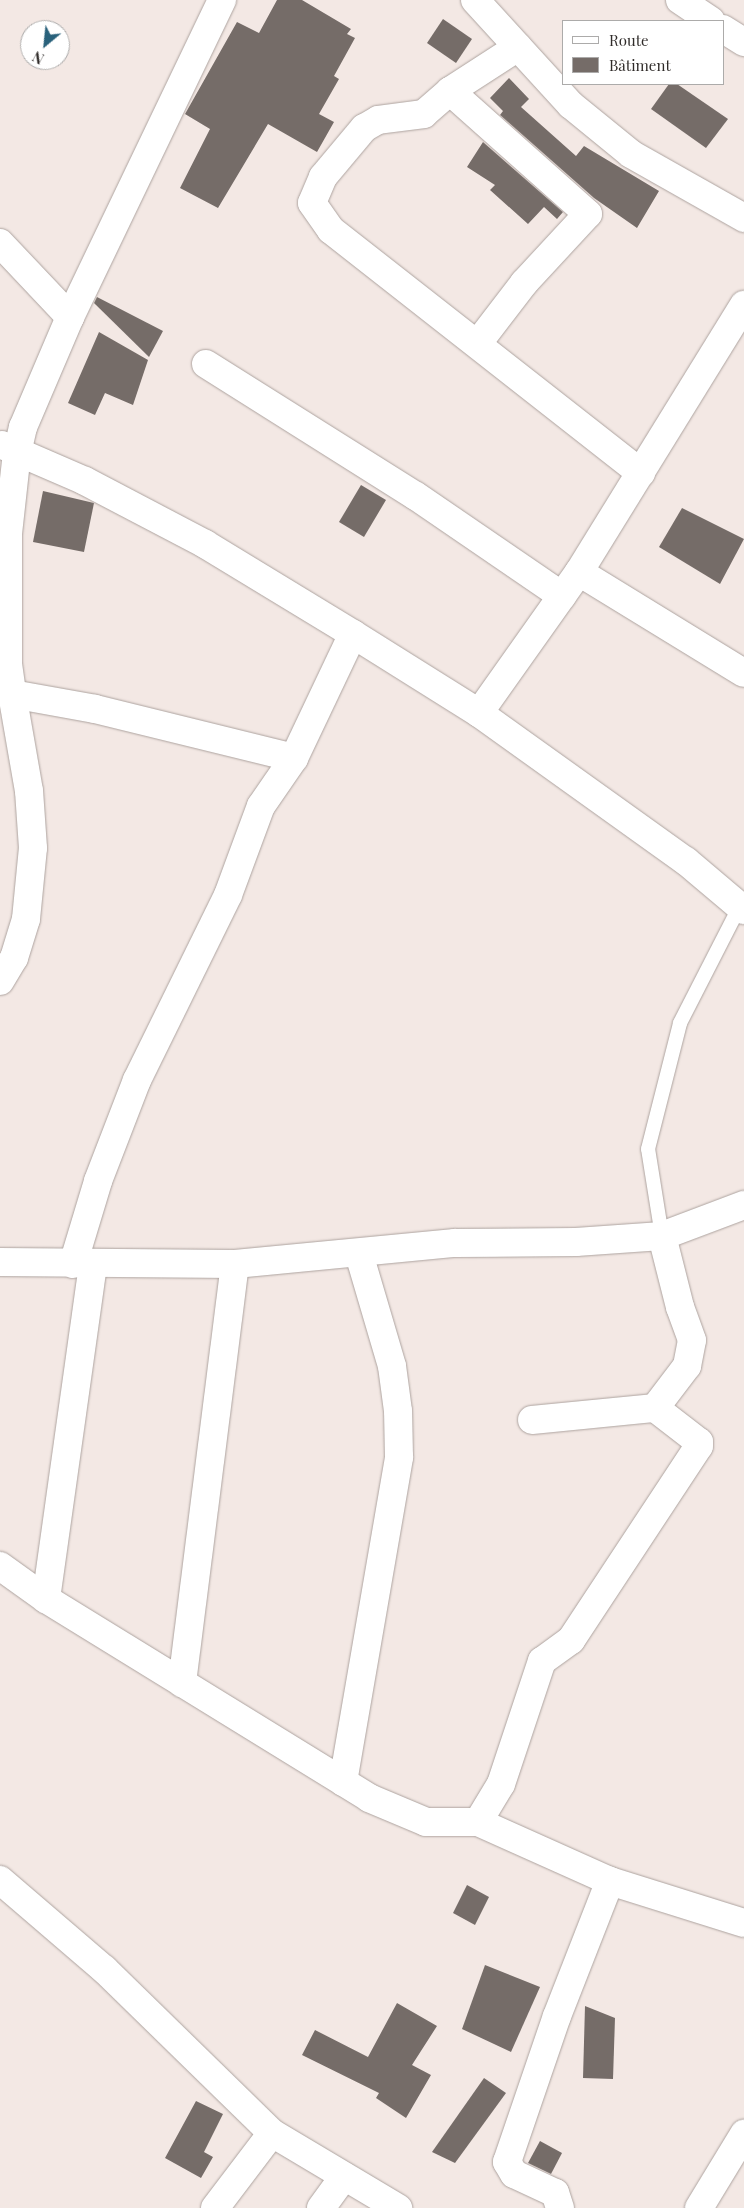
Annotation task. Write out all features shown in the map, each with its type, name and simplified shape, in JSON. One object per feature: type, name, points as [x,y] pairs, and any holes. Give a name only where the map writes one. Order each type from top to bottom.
[{"type":"street","points":[[0,981],[14,958],[26,919],[33,848],[30,799],[9,702],[8,448],[33,402],[70,317],[222,0]]},
{"type":"street","points":[[476,0],[571,105],[631,154],[744,218]]},
{"type":"street","points":[[680,0],[710,20]]},
{"type":"street","points":[[724,30],[744,42]]},
{"type":"street","points":[[518,47],[450,91],[424,114],[378,120],[364,128],[323,177],[312,203],[331,230],[641,473]]},
{"type":"street","points":[[450,91],[588,214],[524,283],[478,344]]},
{"type":"street","points":[[0,243],[70,317]]},
{"type":"street","points":[[479,713],[579,572],[744,305]]},
{"type":"street","points":[[206,364],[407,491],[562,596]]},
{"type":"street","points":[[8,448],[85,481],[205,544],[353,634],[479,713],[686,861],[742,908]]},
{"type":"street","points":[[579,572],[744,673]]},
{"type":"street","points":[[46,1599],[83,1264],[98,1181],[137,1080],[228,895],[261,806],[294,758],[353,634]]},
{"type":"street","points":[[9,702],[95,710],[294,758]]},
{"type":"street","points":[[0,1262],[235,1264],[358,1254],[455,1243],[576,1242],[662,1236],[744,1205]]},
{"type":"street","points":[[655,1408],[687,1366],[692,1347],[662,1236]]},
{"type":"street","points":[[343,1782],[399,1457],[398,1411],[392,1366],[358,1254]]},
{"type":"street","points":[[182,1683],[235,1264]]},
{"type":"street","points":[[478,1822],[501,1784],[542,1661],[571,1640],[699,1446],[698,1442],[655,1408],[532,1420]]},
{"type":"street","points":[[0,1566],[46,1599],[369,1798],[426,1822],[478,1822],[610,1881],[744,1923]]},
{"type":"street","points":[[0,1880],[104,1969],[272,2133],[398,2208]]},
{"type":"street","points":[[560,2208],[555,2193],[514,2174],[508,2162],[558,2016],[610,1881]]},
{"type":"street","points":[[215,2208],[272,2133]]},
{"type":"street","points":[[699,2208],[744,2134]]},
{"type":"street","points":[[322,2208],[344,2176]]},
{"type":"lane","points":[[662,1236],[648,1149],[680,1023],[742,908]]},
{"type":"building","points":[[277,0],[302,0],[351,29],[347,34],[355,38],[334,76],[339,79],[319,114],[334,122],[317,152],[268,124],[218,208],[180,188],[210,129],[185,114],[237,22],[259,33]]},
{"type":"building","points":[[443,19],[472,39],[456,63],[427,43]]},
{"type":"building","points":[[509,78],[529,99],[521,107],[576,156],[584,146],[659,191],[637,228],[594,198],[500,115],[503,111],[490,98]]},
{"type":"building","points":[[668,85],[678,85],[728,119],[706,148],[651,109]]},
{"type":"building","points":[[483,142],[563,212],[557,219],[544,207],[528,224],[490,190],[495,185],[467,167]]},
{"type":"building","points":[[97,297],[163,331],[149,357],[94,303]]},
{"type":"building","points":[[99,332],[148,360],[133,405],[105,393],[95,415],[68,403]]},
{"type":"building","points":[[361,485],[386,500],[364,537],[339,522]]},
{"type":"building","points":[[43,491],[94,503],[84,552],[33,542]]},
{"type":"building","points":[[682,508],[744,539],[720,584],[659,547]]},
{"type":"building","points":[[467,1885],[489,1897],[475,1925],[453,1913]]},
{"type":"building","points":[[485,1965],[540,1987],[511,2052],[462,2029]]},
{"type":"building","points":[[397,2003],[437,2026],[412,2065],[431,2075],[406,2118],[376,2098],[379,2093],[302,2055],[315,2030],[368,2057]]},
{"type":"building","points":[[585,2006],[615,2018],[613,2079],[583,2078]]},
{"type":"building","points":[[484,2078],[506,2093],[455,2163],[432,2152]]},
{"type":"building","points":[[196,2101],[223,2114],[204,2152],[213,2157],[201,2178],[165,2158]]},
{"type":"building","points":[[540,2141],[562,2153],[551,2174],[528,2163]]}]
